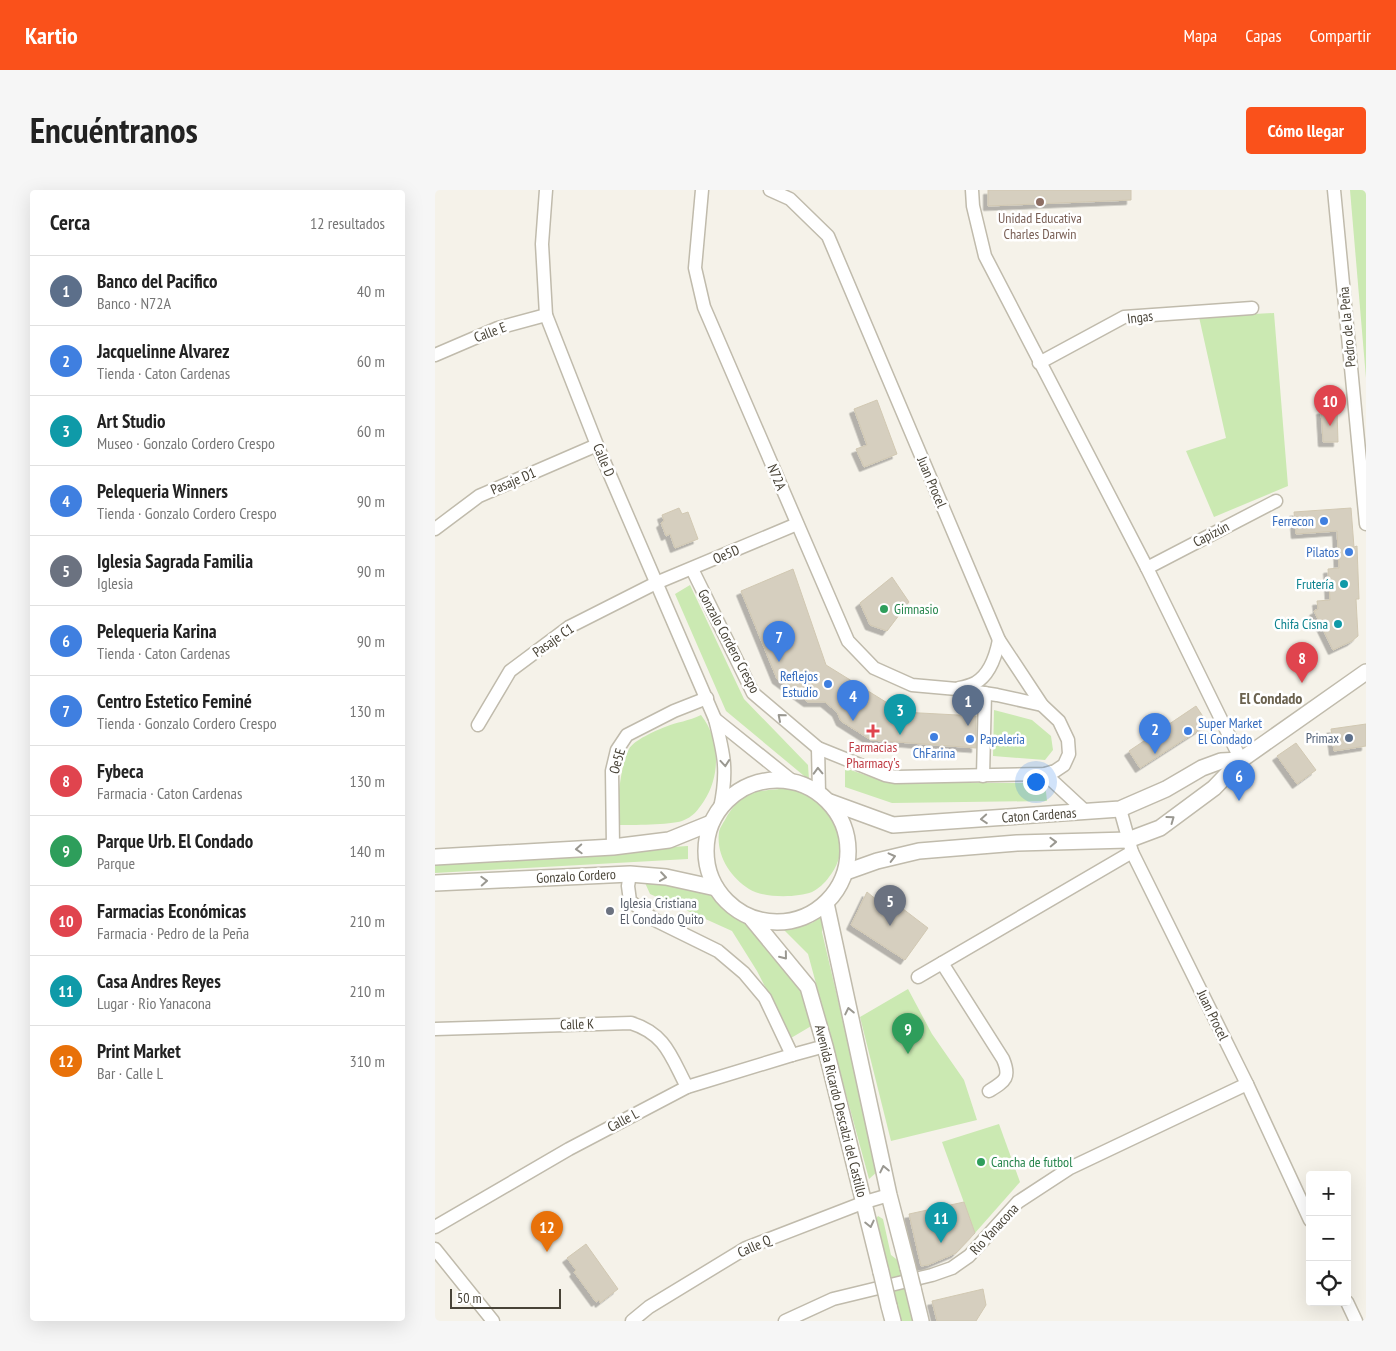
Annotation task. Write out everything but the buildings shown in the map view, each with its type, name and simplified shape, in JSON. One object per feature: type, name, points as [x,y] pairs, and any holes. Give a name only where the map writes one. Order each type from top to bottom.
[{"type":"street","name":"Calle D","points":[[546,190],[542,244],[546,315],[597,445],[715,719],[723,750],[725,767],[725,786],[720,808]]},
{"type":"street","name":"N72A","points":[[702,190],[695,268],[705,307],[848,641],[874,668],[911,685],[985,693],[1042,706]]},
{"type":"street","name":"Juan Procel","points":[[770,190],[789,199],[828,236],[999,640],[1042,706],[1059,721],[1068,740],[1069,754],[1063,766],[1045,774]]},
{"type":"street","points":[[972,190],[973,206],[985,256],[1147,568],[1241,760]]},
{"type":"street","name":"Pedro de la Peña","points":[[1334,190],[1366,524]]},
{"type":"street","name":"Ingas","points":[[1039,363],[1124,317],[1252,308]]},
{"type":"street","name":"Calle E","points":[[435,355],[498,328],[546,315]]},
{"type":"street","name":"Pasaje D1","points":[[435,529],[479,496],[597,445]]},
{"type":"street","name":"Capizún","points":[[1147,568],[1276,501]]},
{"type":"street","name":"Oe5D","points":[[656,583],[797,524]]},
{"type":"street","name":"Gonzalo Cordero Crespo","points":[[692,569],[753,693],[818,748],[885,776],[1045,774]]},
{"type":"street","name":"Pasaje C1","points":[[478,726],[510,671],[569,627],[656,583]]},
{"type":"street","name":"N72A","points":[[957,689],[977,683],[995,659],[999,640]]},
{"type":"street","name":"Caton Cardenas","points":[[918,977],[1160,828],[1214,788],[1241,760],[1366,672]]},
{"type":"street","points":[[983,776],[985,693]]},
{"type":"street","name":"Oe5E","points":[[613,847],[612,771],[617,750],[627,735],[674,711],[707,698]]},
{"type":"street","points":[[715,719],[791,780],[825,797],[842,819],[848,838],[845,872],[840,886],[826,903],[800,920],[776,923],[752,919],[731,906],[716,888],[707,867],[706,845],[711,823],[720,808],[739,789],[764,780],[791,780]]},
{"type":"street","points":[[818,748],[825,797]]},
{"type":"street","name":"Caton Cardenas","points":[[825,797],[893,825],[1120,810],[1166,789],[1202,768],[1221,762],[1241,760]]},
{"type":"street","points":[[1045,774],[1085,811]]},
{"type":"street","name":"Juan Procel","points":[[1120,810],[1130,846],[1247,1084],[1308,1216]]},
{"type":"street","points":[[1015,816],[1017,843]]},
{"type":"street","points":[[937,822],[939,849]]},
{"type":"street","name":"Gonzalo Cordero","points":[[435,857],[613,847],[669,840],[711,823]]},
{"type":"street","name":"Caton Cardenas","points":[[845,872],[901,855],[939,849],[1017,843],[1130,846]]},
{"type":"street","points":[[630,874],[628,886],[630,901],[655,920],[718,951],[744,973],[765,998],[792,1055]]},
{"type":"street","name":"Gonzalo Cordero","points":[[435,883],[630,874],[666,876],[716,888]]},
{"type":"street","name":"Avenida Ricardo Descalzi del Castillo","points":[[826,903],[889,1195],[921,1321]]},
{"type":"street","name":"Avenida Ricardo Descalzi del Castillo","points":[[752,919],[808,987],[865,1202],[891,1314]]},
{"type":"street","points":[[943,963],[1003,1059],[1007,1069],[1004,1081],[989,1091]]},
{"type":"street","name":"Calle K","points":[[435,1029],[631,1023],[656,1034],[665,1045],[687,1087]]},
{"type":"street","name":"Calle L","points":[[435,1228],[569,1149],[687,1087],[825,1046]]},
{"type":"street","name":"Rio Yanacona","points":[[785,1321],[833,1299],[952,1268],[969,1256],[1018,1202],[1070,1168],[1247,1084]]},
{"type":"street","name":"Calle Q","points":[[632,1321],[649,1307],[746,1248],[865,1202],[889,1195]]},
{"type":"street","points":[[435,1249],[493,1321]]},
{"type":"street","points":[[1349,1306],[1356,1321]]},
{"type":"green space","points":[[1350,190],[1366,190],[1366,378]]},
{"type":"green space","points":[[1274,313],[1288,486],[1214,517],[1186,451],[1226,438],[1199,317]]},
{"type":"green space","points":[[690,585],[744,699],[808,765],[809,780],[726,711],[675,594]]},
{"type":"green space","points":[[994,710],[1032,720],[1051,736],[1053,750],[1045,760],[993,756]]},
{"type":"green space","points":[[701,715],[712,735],[715,746],[716,769],[710,791],[700,807],[695,813],[682,821],[617,825],[621,776],[629,749],[635,742],[651,733]]},
{"type":"green space","points":[[845,768],[888,783],[1045,783],[1047,801],[892,803],[845,787]]},
{"type":"green space","points":[[787,788],[815,799],[832,815],[840,835],[841,846],[836,867],[821,886],[812,892],[789,896],[755,892],[742,884],[730,872],[722,857],[719,832],[730,811],[745,796],[757,792]]},
{"type":"green space","points":[[688,846],[688,859],[435,873],[435,861]]},
{"type":"green space","points":[[642,876],[708,894],[750,922],[802,989],[813,1025],[791,1038],[757,971],[732,931],[650,894]]},
{"type":"green space","points":[[824,915],[822,932],[878,1171],[869,1179],[808,954],[783,929],[812,923]]},
{"type":"green space","points":[[908,989],[932,1034],[964,1080],[977,1120],[891,1141],[860,1017]]},
{"type":"green space","name":"Cancha de futbol","points":[[999,1124],[1020,1182],[975,1233],[942,1142]]},
{"type":"green space","points":[[878,1216],[883,1219],[891,1255],[900,1262],[914,1321],[898,1321],[875,1220]]},
{"type":"place","name":"Unidad Educativa Charles Darwin","points":[[1040,202]]},
{"type":"place","name":"Farmacias Económicas","points":[[1330,426]]},
{"type":"place","name":"Ferrecon","points":[[1324,521]]},
{"type":"place","name":"Pilatos","points":[[1349,552]]},
{"type":"place","name":"Frutería","points":[[1344,584]]},
{"type":"place","name":"Gimnasio","points":[[884,609]]},
{"type":"place","name":"Chifa Cisna","points":[[1338,624]]},
{"type":"place","name":"Centro Estetico Feminé","points":[[779,662]]},
{"type":"place","name":"Fybeca","points":[[1302,683]]},
{"type":"place","name":"Reflejos Estudio","points":[[828,684]]},
{"type":"place","name":"Pelequeria Winners","points":[[853,721]]},
{"type":"place","name":"Banco del Pacifico","points":[[968,726]]},
{"type":"place","name":"Farmacias Pharmacy's","points":[[873,731]]},
{"type":"place","name":"Super Market El Condado","points":[[1188,731]]},
{"type":"place","name":"Art Studio","points":[[900,735]]},
{"type":"place","name":"ChFarina","points":[[934,737]]},
{"type":"place","name":"Primax","points":[[1349,738]]},
{"type":"place","name":"Papeleria","points":[[970,739]]},
{"type":"place","name":"Jacquelinne Alvarez","points":[[1155,754]]},
{"type":"place","name":"Pelequeria Karina","points":[[1239,801]]},
{"type":"place","name":"Iglesia Cristiana El Condado Quito","points":[[610,911]]},
{"type":"place","name":"Iglesia Sagrada Familia","points":[[890,926]]},
{"type":"place","name":"Parque Urb. El Condado","points":[[908,1054]]},
{"type":"place","name":"Cancha de futbol","points":[[981,1162]]},
{"type":"place","name":"Casa Andres Reyes","points":[[941,1243]]},
{"type":"place","name":"Print Market","points":[[547,1252]]},
{"type":"district","name":"El Condado","points":[[1271,698]]}]
